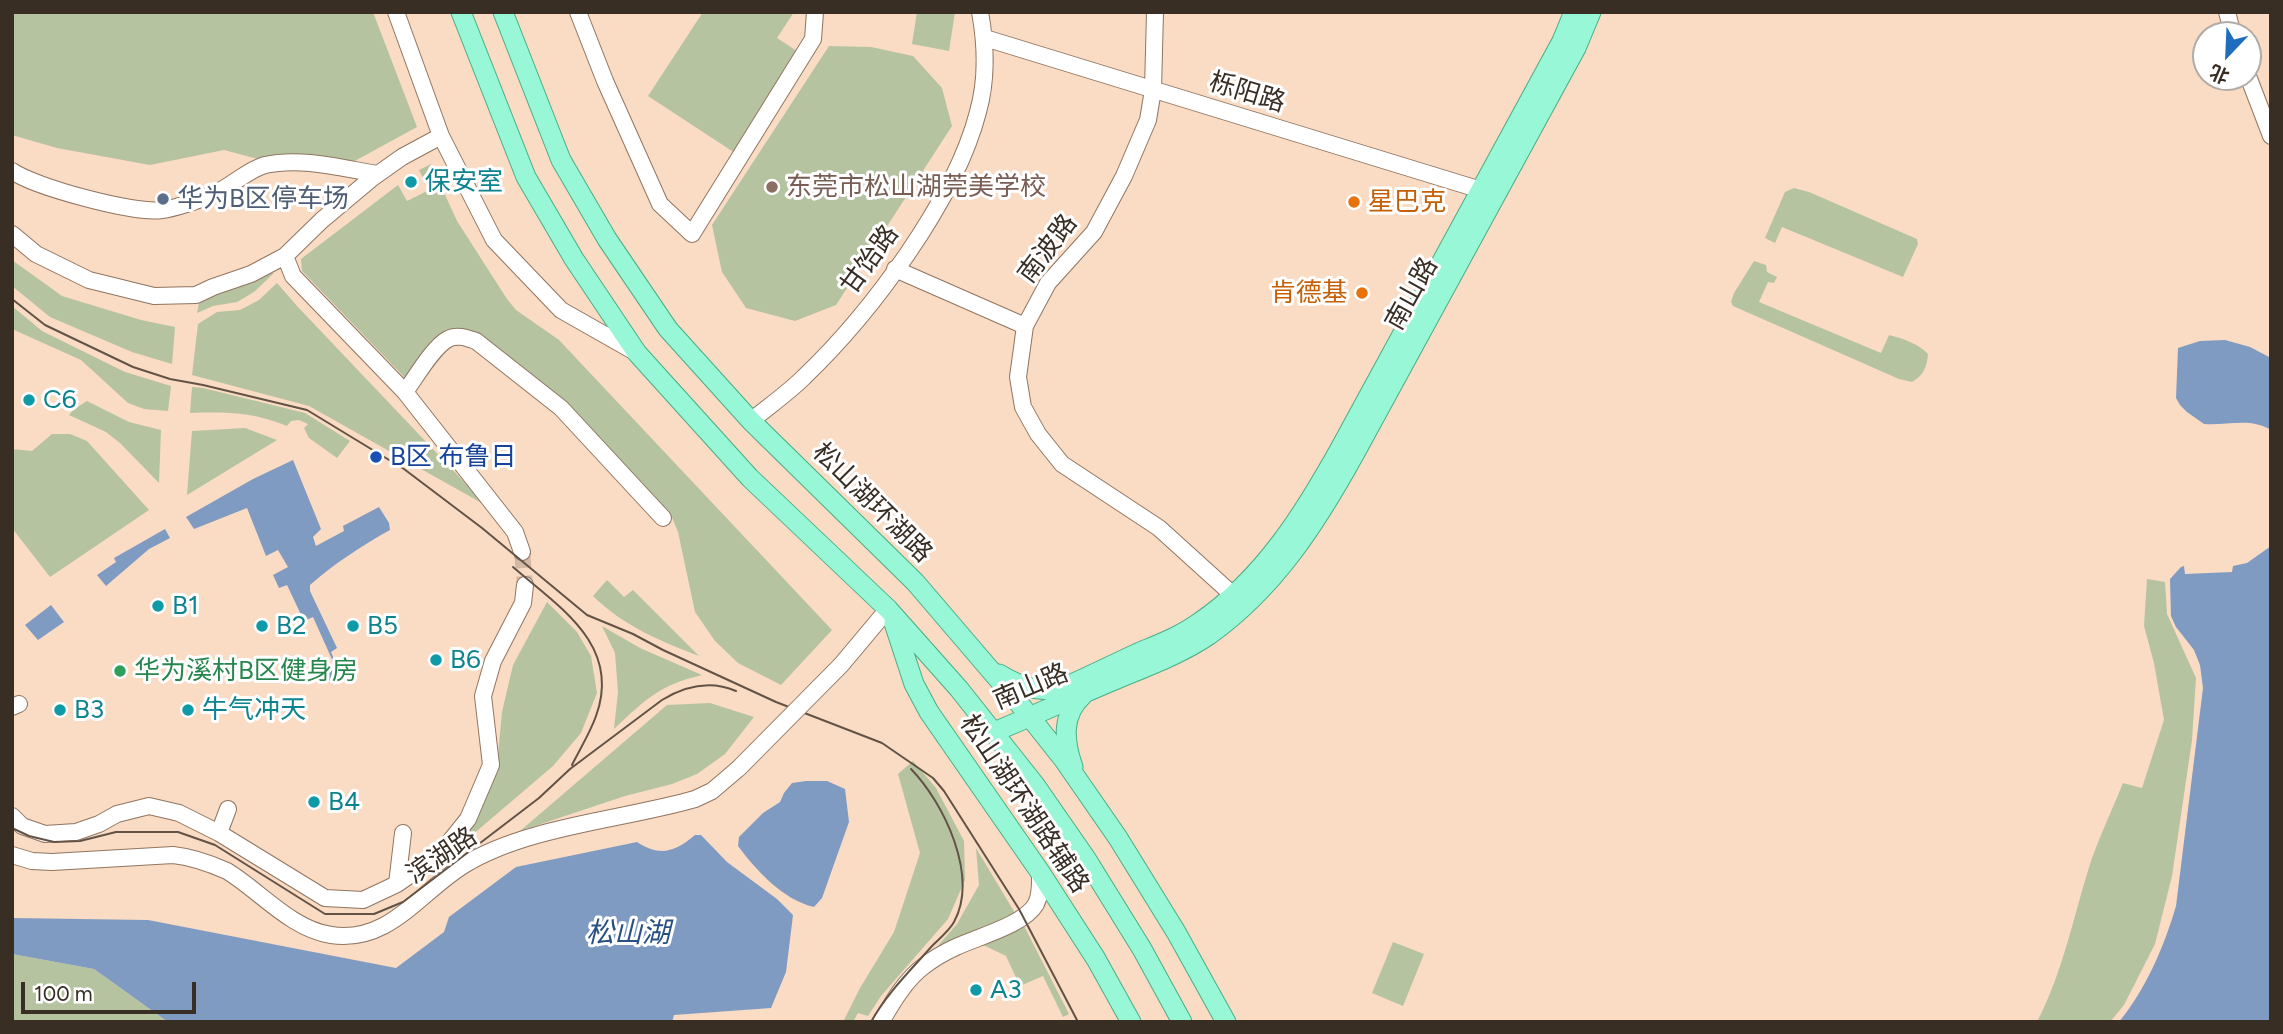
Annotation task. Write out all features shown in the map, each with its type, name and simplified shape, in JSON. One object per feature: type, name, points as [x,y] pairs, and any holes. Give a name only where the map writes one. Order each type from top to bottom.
[{"type":"main road","points":[[461,12],[526,177],[574,259],[637,353],[750,478],[888,609],[959,689],[1035,785],[1087,860],[1142,949],[1182,1022]]},
{"type":"main road","name":"松山湖环湖路","points":[[503,12],[561,160],[607,239],[668,329],[751,421],[915,582],[1026,712],[1118,838],[1176,932],[1226,1022]]},
{"type":"main road","name":"南山路","points":[[994,732],[1026,712],[1078,689],[1178,653],[1209,635],[1267,584],[1292,555],[1326,505],[1487,194],[1574,12]]},
{"type":"main road","name":"南山路","points":[[1078,689],[1200,622],[1233,595],[1280,546],[1313,497],[1487,194],[1576,48],[1591,12]]},
{"type":"main road","name":"松山湖环湖路辅路","points":[[888,609],[921,698],[1040,872],[1096,960],[1131,1022]]},
{"type":"main road","points":[[988,666],[1033,689],[1078,689],[1066,727],[1069,755],[1078,781]]},
{"type":"street","points":[[396,12],[441,136],[494,240],[561,310],[637,353]]},
{"type":"street","points":[[578,12],[600,69],[660,204],[692,234],[813,39],[815,12]]},
{"type":"street","name":"甘饴路","points":[[751,421],[803,378],[841,338],[895,269],[939,203],[971,134],[982,93],[985,38],[981,12]]},
{"type":"street","name":"南波路","points":[[1155,12],[1153,90],[1147,120],[1124,176],[1094,232],[1048,283],[1025,326],[1018,377],[1023,407],[1038,434],[1062,464],[1158,528],[1233,595]]},
{"type":"street","name":"栎阳路","points":[[985,38],[1487,194]]},
{"type":"street","points":[[2254,91],[2271,136]]},
{"type":"street","points":[[12,234],[36,254],[89,280],[154,296],[196,296],[251,274],[285,256],[322,220],[377,174],[441,136]]},
{"type":"street","points":[[12,171],[42,185],[128,209],[160,211],[220,191],[262,166],[288,162],[329,165],[377,174]]},
{"type":"street","points":[[12,185],[42,185]]},
{"type":"street","points":[[285,256],[293,276],[405,391],[515,533],[522,552]]},
{"type":"street","points":[[895,269],[1025,326]]},
{"type":"street","points":[[405,391],[437,349],[449,338],[462,337],[476,341],[561,408],[663,517]]},
{"type":"street","points":[[12,816],[22,826],[45,834],[76,832],[117,814],[149,806],[179,813],[219,832],[325,898],[363,900],[397,884],[439,855],[468,819],[491,765],[483,696],[485,676],[523,603],[525,585]]},
{"type":"street","name":"滨湖路","points":[[12,855],[33,861],[52,862],[185,856],[227,871],[294,920],[314,930],[331,935],[352,935],[383,927],[450,875],[495,849],[527,838],[695,799],[712,791],[739,768],[841,665],[888,609]]},
{"type":"street","points":[[219,832],[228,809]]},
{"type":"street","points":[[397,884],[403,833]]},
{"type":"street","points":[[881,1022],[892,1002],[922,967],[954,948],[985,936],[1023,916],[1036,904],[1040,872]]},
{"type":"green space","points":[[12,12],[373,12],[417,127],[351,163],[258,159],[224,150],[150,165],[57,148],[12,135]]},
{"type":"green space","points":[[703,12],[794,12],[777,38],[800,53],[735,153],[648,96]]},
{"type":"green space","points":[[917,12],[955,12],[949,51],[912,44]]},
{"type":"green space","points":[[829,46],[871,47],[913,56],[942,88],[952,126],[836,305],[795,321],[746,308],[722,272],[712,225]]},
{"type":"green space","points":[[431,164],[457,221],[516,310],[559,340],[832,630],[781,685],[738,663],[715,641],[695,612],[678,532],[671,515],[566,405],[465,331],[406,379],[302,271],[301,259],[398,185],[407,201],[429,190],[419,170]]},
{"type":"green space","points":[[1794,188],[1917,239],[1918,244],[1903,277],[1782,227],[1775,243],[1765,238],[1785,192]]},
{"type":"green space","points":[[12,260],[62,296],[141,320],[175,327],[172,364],[132,352],[50,317],[12,286]]},
{"type":"green space","points":[[1754,261],[1766,265],[1767,272],[1777,277],[1774,283],[1768,282],[1759,302],[1881,353],[1889,335],[1910,342],[1928,354],[1922,374],[1912,382],[1899,379],[1733,306],[1731,302],[1734,293]]},
{"type":"green space","points":[[274,273],[254,292],[237,302],[213,306],[197,313],[200,298],[258,274]]},
{"type":"green space","points":[[277,283],[487,506],[309,406],[192,375],[198,324],[217,312],[240,310],[259,300]]},
{"type":"green space","points":[[12,306],[42,331],[125,372],[171,386],[168,411],[144,409],[128,403],[81,360],[12,329]]},
{"type":"green space","points":[[192,387],[305,413],[350,441],[337,458],[309,438],[304,428],[308,424],[299,420],[291,421],[287,426],[239,414],[190,413]]},
{"type":"green space","points":[[87,401],[129,422],[161,430],[159,483],[106,432],[69,415]]},
{"type":"green space","points":[[245,428],[277,440],[187,495],[192,431]]},
{"type":"green space","points":[[52,434],[70,434],[87,441],[149,510],[50,577],[12,528],[12,449],[32,451]]},
{"type":"green space","points":[[2147,579],[2165,582],[2167,614],[2196,678],[2192,740],[2172,876],[2155,944],[2124,1005],[2110,1022],[2037,1022],[2062,962],[2092,858],[2103,830],[2123,783],[2142,788],[2164,720],[2144,626]]},
{"type":"green space","points":[[607,580],[624,597],[633,590],[699,656],[643,632],[604,606],[593,596]]},
{"type":"green space","points":[[547,602],[577,632],[591,656],[597,693],[581,733],[553,766],[444,859],[497,766],[502,712],[513,665]]},
{"type":"green space","points":[[602,626],[640,648],[702,675],[674,684],[653,695],[614,729],[618,692],[615,653]]},
{"type":"green space","points":[[710,703],[754,717],[725,754],[697,774],[520,831],[667,705]]},
{"type":"green space","points":[[913,761],[936,788],[964,841],[965,880],[948,919],[881,996],[868,1016],[858,1013],[853,1022],[843,1022],[894,932],[920,853],[898,774]]},
{"type":"green space","points":[[976,848],[1015,913],[936,948],[957,924],[979,885]]},
{"type":"green space","points":[[1023,924],[1069,1014],[1063,1017],[1043,976],[1020,986],[1006,956],[979,943]]},
{"type":"green space","points":[[1393,942],[1424,954],[1403,1006],[1372,993]]},
{"type":"green space","points":[[12,954],[94,969],[168,1022],[12,1022]]},
{"type":"water","points":[[2225,340],[2250,347],[2271,358],[2271,430],[2246,423],[2204,424],[2187,412],[2176,398],[2178,348],[2200,341]]},
{"type":"water","points":[[293,460],[321,529],[313,537],[316,546],[344,531],[343,526],[379,507],[389,523],[390,530],[348,556],[310,585],[310,591],[337,648],[331,652],[341,676],[326,682],[322,672],[335,666],[313,617],[304,621],[287,585],[279,588],[273,575],[288,567],[278,550],[266,556],[247,508],[194,529],[186,517]]},
{"type":"water","points":[[165,529],[170,538],[149,549],[106,586],[97,575],[116,562],[114,558]]},
{"type":"water","points":[[2271,546],[2271,1022],[2119,1022],[2138,996],[2153,967],[2176,906],[2203,688],[2200,665],[2194,650],[2171,616],[2170,579],[2184,566],[2185,574],[2232,572],[2233,566],[2247,563]]},
{"type":"water","points":[[51,605],[64,622],[38,640],[25,625]]},
{"type":"water","points":[[827,781],[845,789],[849,822],[822,898],[814,907],[781,891],[753,865],[738,846],[739,837],[763,813],[780,802],[792,783]]},
{"type":"water","name":"松山湖","points":[[695,835],[701,835],[727,862],[777,899],[793,915],[786,972],[771,1008],[674,1015],[672,1022],[168,1022],[94,969],[12,954],[12,918],[148,920],[396,968],[444,932],[449,917],[516,867],[637,842],[653,850],[674,849]]},
{"type":"tunnel","points":[[522,552],[525,585]]},
{"type":"tram line","points":[[12,299],[45,325],[133,367],[170,379],[307,410],[404,469],[482,528],[587,615],[776,702],[882,743],[933,778],[944,791],[1019,909],[1078,1022]]},
{"type":"tram line","points":[[513,567],[549,597],[582,630],[593,648],[600,668],[602,691],[596,716],[572,765]]},
{"type":"tram line","points":[[12,828],[29,836],[54,842],[80,841],[116,832],[178,832],[215,845],[325,914],[374,914],[403,902],[539,798],[570,769],[662,700],[698,686],[717,686],[736,691]]},
{"type":"tram line","points":[[871,1022],[899,982],[947,932],[961,904],[960,862],[954,841],[935,801],[911,769]]},
{"type":"place","name":"保安室","points":[[411,182]]},
{"type":"place","name":"东莞市松山湖莞美学校","points":[[772,187]]},
{"type":"place","name":"华为B区停车场","points":[[163,199]]},
{"type":"place","name":"星巴克","points":[[1354,202]]},
{"type":"place","name":"肯德基","points":[[1362,293]]},
{"type":"place","name":"C6","points":[[29,400]]},
{"type":"place","name":"B区 布鲁日","points":[[376,457]]},
{"type":"place","name":"B1","points":[[158,606]]},
{"type":"place","name":"B2","points":[[262,626]]},
{"type":"place","name":"B5","points":[[353,626]]},
{"type":"place","name":"B6","points":[[436,660]]},
{"type":"place","name":"华为溪村B区健身房","points":[[120,671]]},
{"type":"place","name":"B3","points":[[60,710]]},
{"type":"place","name":"牛气冲天","points":[[188,710]]},
{"type":"place","name":"B4","points":[[314,802]]},
{"type":"place","name":"A3","points":[[976,990]]}]
